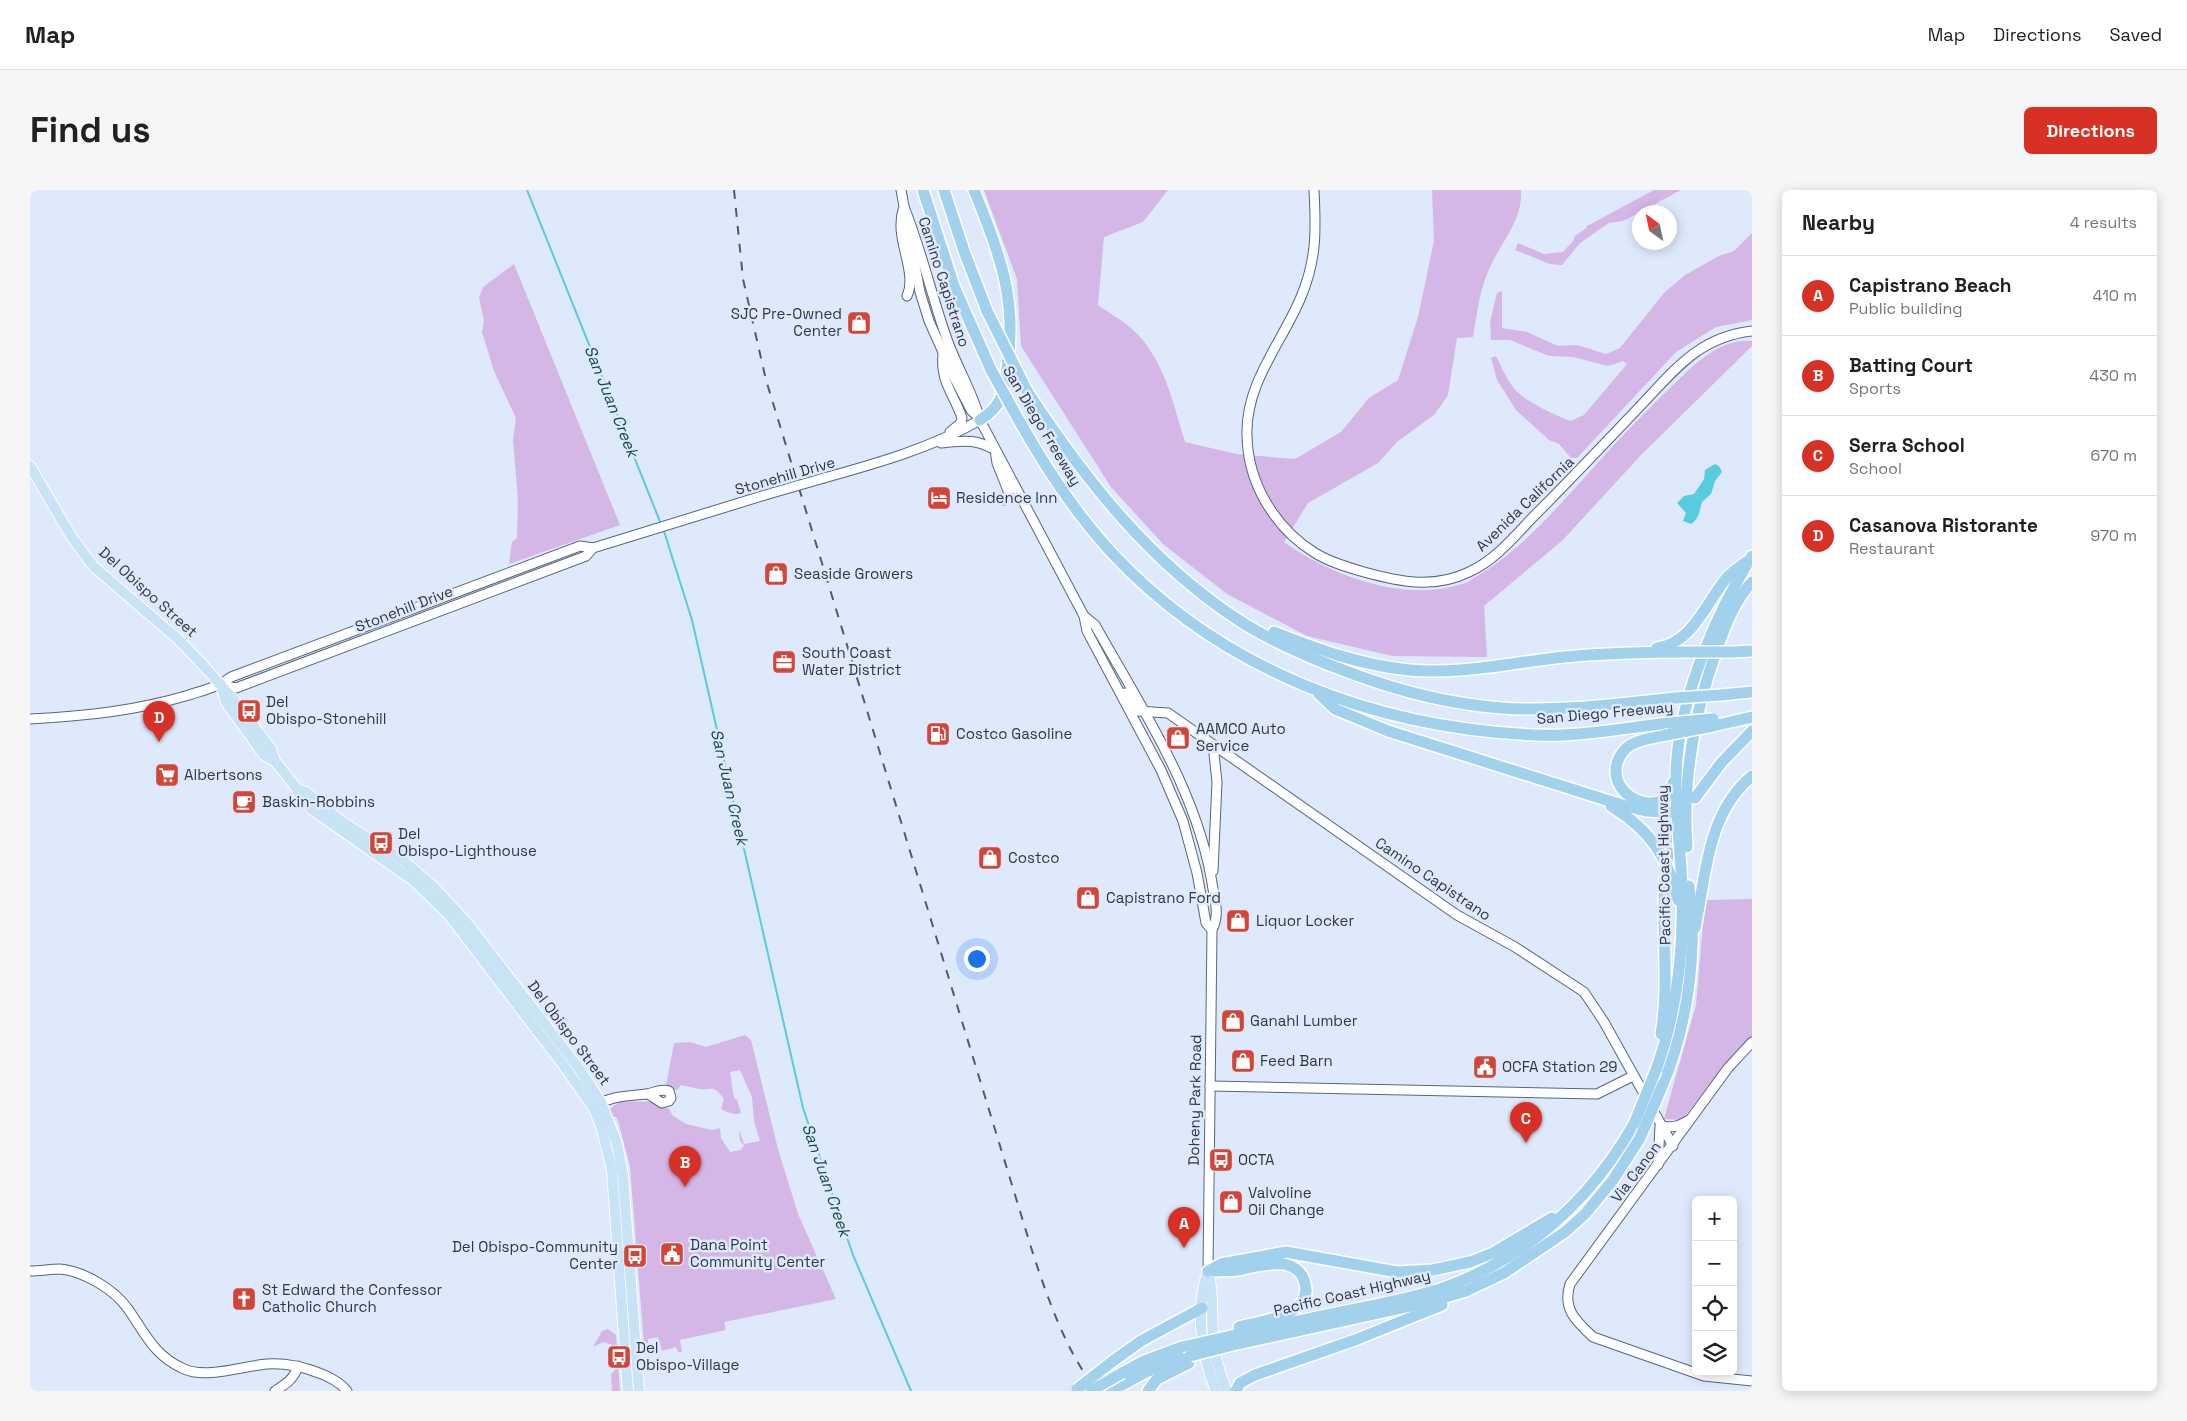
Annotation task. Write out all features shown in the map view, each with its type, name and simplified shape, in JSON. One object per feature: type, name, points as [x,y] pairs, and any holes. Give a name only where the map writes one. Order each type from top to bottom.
[{"type":"highway","name":"San Diego Freeway","points":[[923,190],[954,286],[991,370],[1061,490],[1112,552],[1133,573],[1188,618],[1242,655],[1278,675],[1314,690],[1370,709],[1422,722],[1477,730],[1544,735],[1667,729],[1750,716]]},
{"type":"highway","name":"San Diego Freeway","points":[[944,190],[964,251],[987,311],[1028,391],[1090,482],[1134,533],[1185,581],[1245,625],[1334,667],[1414,693],[1468,704],[1535,709],[1752,692]]},
{"type":"highway","points":[[974,190],[1003,268],[1009,307],[1010,348],[1002,397],[993,412],[980,420]]},
{"type":"highway","points":[[1630,652],[1668,646],[1681,639],[1690,631],[1726,578],[1751,557]]},
{"type":"highway","name":"Pacific Coast Highway","points":[[1091,1391],[1126,1376],[1148,1371],[1230,1339],[1425,1294],[1446,1287],[1494,1266],[1524,1247],[1577,1203],[1606,1169],[1634,1124],[1656,1070],[1672,1017],[1677,991],[1682,916],[1677,751],[1692,690],[1712,631],[1751,557]]},
{"type":"highway","points":[[1185,581],[1264,627],[1333,655],[1368,664],[1411,670],[1462,670],[1565,657],[1630,652],[1752,651]]},
{"type":"highway","name":"Pacific Coast Highway","points":[[1230,1339],[1411,1307],[1448,1297],[1504,1273],[1566,1232],[1585,1214],[1613,1180],[1640,1138],[1664,1084],[1672,1064],[1682,1023],[1692,944],[1680,812],[1690,745],[1699,707],[1720,640],[1748,587]]},
{"type":"highway","points":[[1314,690],[1335,708],[1388,731],[1599,799],[1646,811],[1680,812]]},
{"type":"highway","points":[[1713,722],[1734,722],[1750,716]]},
{"type":"highway","points":[[1667,729],[1637,742],[1622,752],[1616,768],[1617,780],[1621,788],[1636,801],[1656,802],[1665,798],[1672,790],[1677,751]]},
{"type":"highway","points":[[1695,798],[1722,762],[1752,731]]},
{"type":"highway","points":[[1692,944],[1716,826],[1729,802],[1752,776]]},
{"type":"highway","points":[[1599,799],[1640,827],[1657,847],[1669,869],[1682,916]]},
{"type":"highway","points":[[1656,1070],[1664,1019],[1666,980],[1662,915],[1665,879]]},
{"type":"highway","points":[[1208,1271],[1221,1264],[1286,1252],[1397,1272],[1433,1270],[1470,1262],[1493,1253],[1577,1203]]},
{"type":"highway","points":[[1236,1391],[1240,1383],[1255,1375],[1355,1340],[1480,1291],[1507,1276],[1566,1232]]},
{"type":"highway","points":[[1148,1391],[1157,1379],[1188,1355],[1230,1339],[1292,1311],[1302,1303],[1306,1296],[1305,1282],[1298,1270],[1284,1264],[1273,1263],[1236,1270],[1208,1271]]},
{"type":"highway","points":[[1076,1390],[1113,1361],[1157,1332],[1202,1308]]},
{"type":"highway","name":"Pacific Coast Highway","points":[[1111,1391],[1126,1376]]},
{"type":"main road","name":"Camino Capistrano","points":[[902,190],[920,292],[929,321],[971,410],[980,420]]},
{"type":"main road","name":"Avenida California","points":[[1314,190],[1316,238],[1312,266],[1302,296],[1256,385],[1248,413],[1247,435],[1254,479],[1276,518],[1304,545],[1323,558],[1344,566],[1400,581],[1422,583],[1440,582],[1458,577],[1477,568],[1494,556],[1574,477],[1690,355],[1718,339],[1752,331]]},
{"type":"main road","name":"Camino Capistrano","points":[[904,207],[911,223],[949,344],[977,406],[980,420],[1084,616],[1087,631],[1161,770],[1183,821],[1197,873]]},
{"type":"main road","points":[[904,207],[900,229],[910,282],[907,296]]},
{"type":"main road","points":[[911,223],[924,282],[920,292],[926,296],[936,324],[949,344]]},
{"type":"main road","points":[[934,443],[956,428],[962,418],[946,385],[941,367],[943,352]]},
{"type":"main road","name":"Stonehill Drive","points":[[30,719],[135,710],[221,685],[231,677],[580,546],[593,548],[885,460],[934,443],[980,420]]},
{"type":"main road","points":[[934,443],[978,441],[995,450],[997,464],[1009,496],[1004,500],[1014,500],[1026,506]]},
{"type":"main road","name":"Del Obispo Street","points":[[30,466],[67,529],[93,566],[179,640],[236,701],[271,749],[275,761],[297,789],[300,798],[310,809],[414,881],[449,915],[564,1066],[597,1105],[617,1144],[623,1176],[638,1391]]},
{"type":"main road","name":"Stonehill Drive","points":[[221,685],[236,688],[586,556],[593,548]]},
{"type":"main road","name":"Pacific Coast Highway","points":[[1748,587],[1752,575]]},
{"type":"main road","name":"Camino Capistrano","points":[[1084,616],[1095,625],[1144,712],[1185,792],[1194,815],[1209,869]]},
{"type":"main road","points":[[357,641],[365,626]]},
{"type":"main road","points":[[1113,680],[1120,683],[1137,711],[1144,712]]},
{"type":"main road","name":"Camino Capistrano","points":[[1144,712],[1168,713],[1457,914],[1515,947],[1584,992],[1598,1011],[1632,1076],[1673,1146]]},
{"type":"main road","points":[[1212,882],[1216,782],[1214,754],[1217,748]]},
{"type":"main road","name":"Doheny Park Road","points":[[1209,869],[1217,921],[1212,930],[1208,1271],[1212,1286],[1214,1345],[1220,1374],[1227,1391]]},
{"type":"main road","name":"Doheny Park Road","points":[[1197,873],[1206,922],[1212,930]]},
{"type":"main road","name":"Via Canon","points":[[1752,1042],[1728,1068],[1658,1167],[1570,1284],[1567,1295],[1567,1306],[1580,1324],[1593,1337],[1704,1376],[1752,1382]]},
{"type":"main road","points":[[1210,1086],[1597,1094],[1632,1076]]},
{"type":"main road","points":[[597,1105],[625,1095],[648,1094]]},
{"type":"main road","name":"Del Obispo Street","points":[[597,1105],[612,1170],[628,1391]]},
{"type":"main road","points":[[1658,1167],[1660,1126],[1679,1126],[1693,1117]]},
{"type":"main road","points":[[30,1271],[62,1269],[92,1279],[115,1294],[127,1307],[155,1350],[170,1362],[186,1370],[217,1372],[267,1364],[298,1366],[325,1375],[347,1391]]},
{"type":"main road","name":"Doheny Park Road","points":[[1208,1271],[1203,1286],[1202,1308],[1205,1359],[1216,1391]]},
{"type":"main road","points":[[275,1391],[289,1382],[298,1366]]},
{"type":"shaded area","points":[[984,190],[1168,190],[1143,222],[1104,237],[1098,305],[1132,329],[1152,353],[1166,382],[1185,442],[1236,454],[1295,459],[1341,432],[1369,398],[1398,380],[1418,317],[1434,241],[1432,190],[1521,190],[1521,201],[1516,220],[1491,265],[1484,282],[1473,337],[1457,338],[1448,395],[1435,414],[1397,442],[1378,463],[1308,503],[1284,542],[1324,566],[1369,583],[1393,588],[1440,589],[1462,584],[1497,563],[1533,533],[1626,432],[1697,363],[1707,355],[1729,344],[1740,341],[1752,341],[1752,346],[1640,456],[1563,540],[1484,606],[1487,657],[1392,656],[1307,636],[1227,594],[1163,544],[1111,487],[1021,346],[1017,279]]},
{"type":"shaded area","points":[[1654,190],[1681,190],[1653,205],[1632,205],[1632,216],[1623,221],[1609,223],[1580,243],[1562,265],[1550,264],[1515,250],[1518,243],[1544,254],[1563,252],[1575,236],[1587,226]]},
{"type":"shaded area","points":[[1752,233],[1752,320],[1716,327],[1676,352],[1577,458],[1571,458],[1559,444],[1549,440],[1516,410],[1497,380],[1491,358],[1496,356],[1510,383],[1517,392],[1531,402],[1570,421],[1584,415],[1627,364],[1623,361],[1608,366],[1573,357],[1549,356],[1510,340],[1491,340],[1490,322],[1497,293],[1502,291],[1502,328],[1527,332],[1558,346],[1577,345],[1606,354],[1620,348],[1664,293],[1685,275],[1719,256],[1734,251]]},
{"type":"shaded area","points":[[514,264],[620,525],[509,564],[512,542],[517,538],[518,501],[513,440],[516,418],[494,371],[482,332],[484,320],[479,298],[483,287]]},
{"type":"shaded area","points":[[1752,899],[1752,1039],[1731,1057],[1682,1120],[1664,1119],[1696,1005],[1705,900]]},
{"type":"shaded area","points":[[745,1035],[751,1040],[778,1149],[798,1214],[836,1299],[724,1322],[726,1330],[680,1340],[682,1352],[678,1352],[676,1347],[662,1351],[658,1337],[648,1339],[648,1344],[644,1345],[630,1166],[618,1121],[616,1117],[610,1116],[609,1110],[620,1101],[653,1102],[669,1109],[673,1116],[686,1124],[712,1130],[720,1128],[721,1138],[730,1152],[741,1150],[744,1145],[740,1141],[739,1129],[744,1144],[760,1141],[754,1121],[752,1097],[740,1070],[730,1072],[734,1098],[737,1100],[741,1113],[739,1114],[721,1109],[724,1099],[715,1089],[699,1089],[681,1085],[677,1090],[674,1090],[673,1086],[671,1090],[666,1085],[674,1043],[690,1042],[706,1047]]},
{"type":"shaded area","points":[[608,1329],[616,1335],[620,1391],[612,1391],[611,1374],[616,1369],[613,1345],[603,1342],[593,1347],[602,1331]]},
{"type":"water","points":[[1715,464],[1719,466],[1722,472],[1715,481],[1711,494],[1702,502],[1699,514],[1694,522],[1691,524],[1683,521],[1686,513],[1677,503],[1684,496],[1694,494],[1704,479],[1705,470]]},
{"type":"waterway","name":"San Juan Creek","points":[[527,190],[661,524]]},
{"type":"waterway","name":"San Juan Creek","points":[[663,528],[692,620],[803,1108],[853,1255],[911,1391]]},
{"type":"tunnel","points":[[1666,875],[1678,830]]},
{"type":"railway","points":[[734,190],[743,279],[766,380],[1034,1257],[1060,1327],[1076,1360],[1097,1391]]},
{"type":"place","name":"SJC Pre-Owned Center","points":[[859,323]]},
{"type":"place","name":"Residence Inn","points":[[939,498]]},
{"type":"place","name":"Seaside Growers","points":[[776,574]]},
{"type":"place","name":"South Coast Water District","points":[[784,662]]},
{"type":"place","name":"Del Obispo-Stonehill","points":[[249,711]]},
{"type":"place","name":"Costco Gasoline","points":[[938,734]]},
{"type":"place","name":"AAMCO Auto Service","points":[[1178,738]]},
{"type":"place","name":"Casanova Ristorante","points":[[159,742]]},
{"type":"place","name":"Albertsons","points":[[167,775]]},
{"type":"place","name":"Baskin-Robbins","points":[[244,802]]},
{"type":"place","name":"Del Obispo-Lighthouse","points":[[381,843]]},
{"type":"place","name":"Costco","points":[[990,858]]},
{"type":"place","name":"Capistrano Ford","points":[[1088,898]]},
{"type":"place","name":"Liquor Locker","points":[[1238,921]]},
{"type":"place","name":"Ganahl Lumber","points":[[1233,1021]]},
{"type":"place","name":"Feed Barn","points":[[1243,1061]]},
{"type":"place","name":"OCFA Station 29","points":[[1485,1067]]},
{"type":"place","name":"Serra School","points":[[1526,1143]]},
{"type":"place","name":"OCTA","points":[[1221,1160]]},
{"type":"place","name":"Batting Court","points":[[685,1187]]},
{"type":"place","name":"Valvoline Oil Change","points":[[1231,1202]]},
{"type":"place","name":"Capistrano Beach","points":[[1184,1248]]},
{"type":"place","name":"Dana Point Community Center","points":[[672,1254]]},
{"type":"place","name":"Del Obispo-Community Center","points":[[635,1256]]},
{"type":"place","name":"St Edward the Confessor Catholic Church","points":[[244,1299]]},
{"type":"place","name":"Del Obispo-Village","points":[[619,1357]]}]
